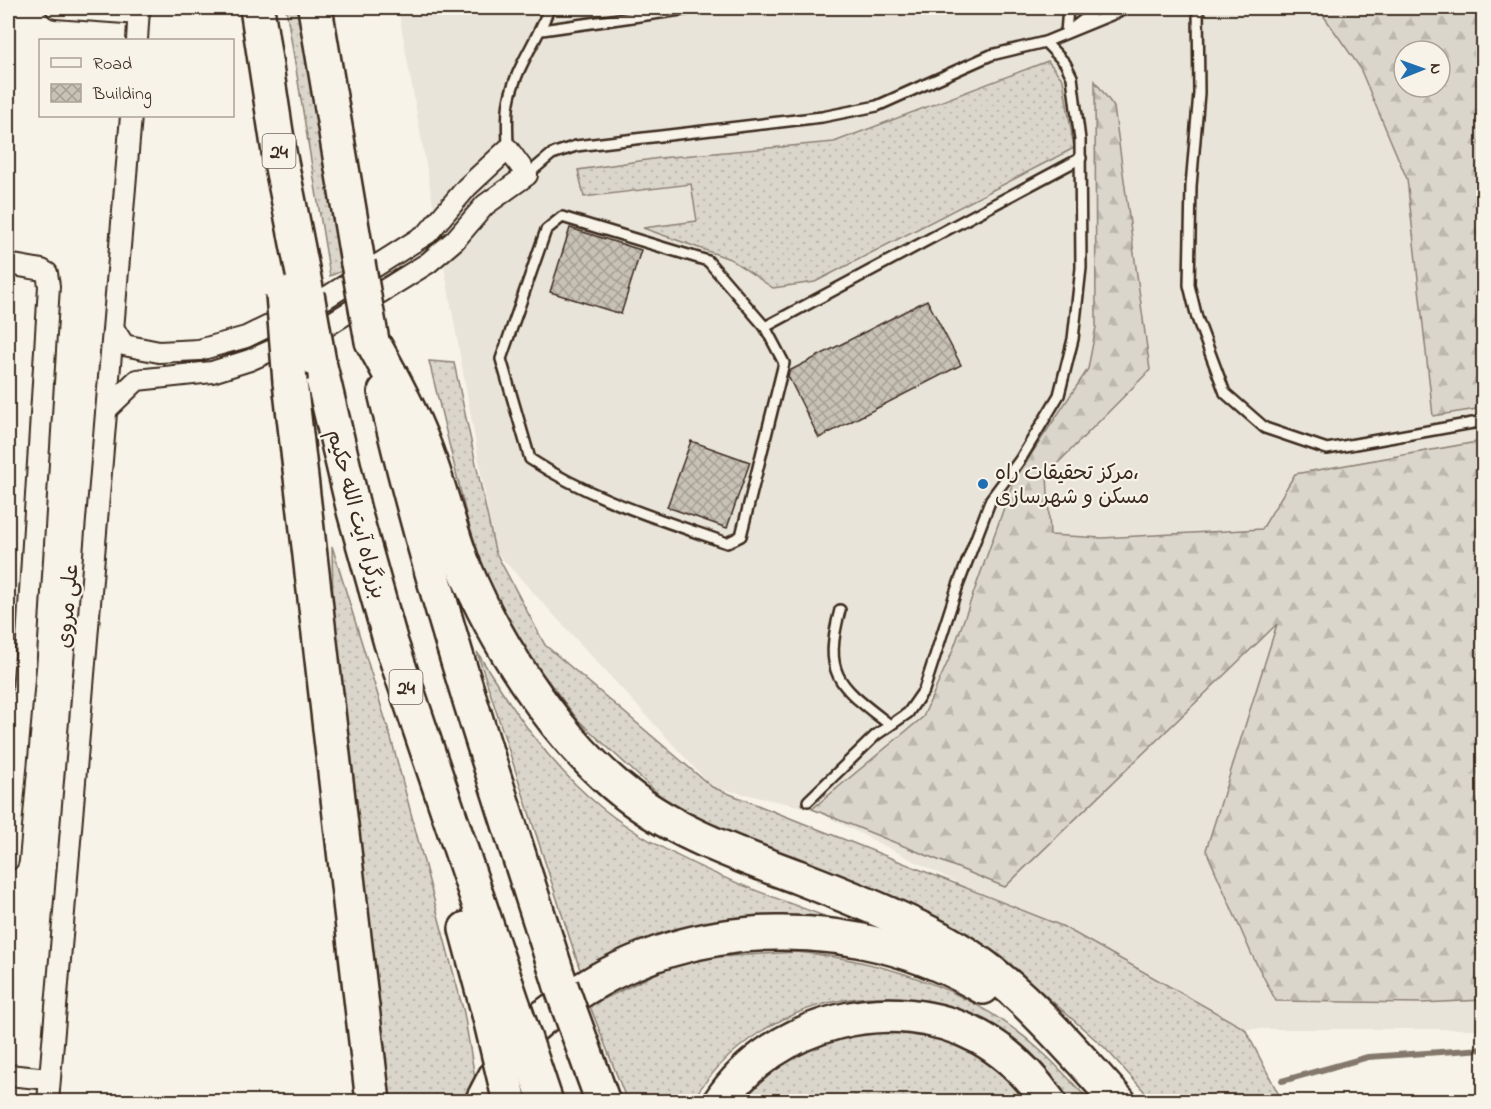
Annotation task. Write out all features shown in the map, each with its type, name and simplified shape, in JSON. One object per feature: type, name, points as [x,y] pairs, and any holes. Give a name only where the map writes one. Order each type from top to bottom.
[{"type":"highway","name":"بزرگراه آیت الله حکیم","points":[[257,8],[279,152],[295,294],[319,362],[354,511],[502,1012]]},
{"type":"highway","points":[[315,8],[372,341],[425,553],[561,986],[603,1101]]},
{"type":"highway","points":[[295,294],[290,382],[373,1101]]},
{"type":"highway","points":[[372,341],[419,432],[456,546],[483,609],[558,725],[613,783],[644,808],[688,833],[846,895],[938,937],[978,961],[1049,1027],[1119,1101]]},
{"type":"highway","points":[[482,1101],[512,1049],[547,1014],[588,986],[654,953],[726,936],[798,933],[832,936],[914,955],[974,982],[1049,1027]]},
{"type":"highway","points":[[502,1012],[510,1101]]},
{"type":"highway","points":[[502,1012],[546,1101]]},
{"type":"highway","points":[[720,1101],[732,1082],[777,1045],[806,1031],[874,1016],[916,1017],[948,1024],[979,1037],[1008,1056],[1034,1081],[1049,1101]]},
{"type":"street","points":[[56,8],[139,11],[137,39]]},
{"type":"street","name":"علی مروی","points":[[48,1101],[115,332],[131,117]]},
{"type":"street","points":[[108,408],[137,380],[212,372],[250,360],[328,326],[428,263],[455,240],[485,205],[527,175],[508,149],[467,187],[428,233],[324,299],[246,337],[199,350],[159,352],[124,345],[115,332]]},
{"type":"street","points":[[467,187],[485,205]]},
{"type":"street","points":[[8,264],[42,270],[47,273],[49,286],[17,656],[8,860]]},
{"type":"street","points":[[8,1075],[49,1079]]},
{"type":"lane","points":[[508,149],[508,104],[514,81],[526,55],[542,30],[549,8]]},
{"type":"lane","points":[[542,30],[695,8]]},
{"type":"lane","points":[[1066,33],[1068,8]]},
{"type":"lane","points":[[1066,33],[1099,8]]},
{"type":"lane","points":[[527,175],[552,154],[576,146],[822,117],[877,106],[991,55],[1045,42],[1128,8]]},
{"type":"lane","points":[[1198,8],[1199,93],[1191,186],[1189,285],[1197,318],[1224,393],[1265,428],[1327,449],[1484,420]]},
{"type":"lane","points":[[808,801],[876,735],[908,713],[924,690],[957,588],[991,500],[1020,460],[1059,395],[1073,339],[1081,268],[1081,158],[1072,77],[1065,63],[1045,42]]},
{"type":"lane","points":[[765,327],[1081,158]]},
{"type":"lane","points":[[562,217],[708,261],[765,327],[784,363],[741,536],[727,543],[598,497],[560,478],[530,459],[501,359],[546,230],[562,217]]},
{"type":"lane","points":[[840,610],[832,654],[836,675],[852,696],[890,725]]},
{"type":"shaded area","name":"مرکز تحقیقات راه، مسکن و شهرسازی","points":[[398,8],[1388,8],[1392,44],[1392,99],[1398,99],[1433,416],[1483,408],[1483,1029],[1245,1029],[812,809],[712,787],[495,551]]},
{"type":"green space","points":[[286,8],[298,8],[342,271],[330,276]]},
{"type":"green space","points":[[1318,8],[1483,8],[1483,408],[1433,416],[1407,179],[1359,66]]},
{"type":"green space","points":[[1048,61],[1063,80],[1074,148],[815,282],[773,288],[730,259],[643,228],[697,221],[691,184],[584,197],[578,170],[660,158],[834,142]]},
{"type":"green space","points":[[1095,81],[1114,107],[1150,370],[1047,474],[1050,535],[1102,538],[1262,529],[1295,474],[1483,441],[1483,1000],[1421,1003],[1276,1001],[1251,953],[1206,850],[1277,624],[1005,887],[812,809],[923,717],[953,650],[1014,480],[1088,369],[1096,327]]},
{"type":"green space","points":[[429,361],[454,363],[495,551],[545,645],[712,787],[1062,926],[1245,1029],[1282,1101],[1153,1101],[1105,1048],[1000,955],[879,894],[781,860],[666,801],[578,720],[517,640],[488,582],[467,518]]},
{"type":"green space","points":[[332,546],[391,738],[464,1013],[475,1078],[462,1101],[385,1101],[333,612]]},
{"type":"green space","points":[[477,652],[518,715],[548,755],[583,792],[632,830],[666,850],[737,883],[884,938],[799,927],[583,979]]},
{"type":"green space","points":[[797,952],[830,956],[896,971],[959,995],[1016,1030],[1048,1058],[1090,1101],[1063,1101],[967,1018],[949,1007],[922,1000],[870,997],[810,1008],[756,1035],[732,1053],[692,1101],[627,1101],[590,1006],[661,971],[700,958]]},
{"type":"green space","points":[[891,1025],[979,1048],[1036,1102],[737,1102],[765,1070],[813,1042]]},
{"type":"building","points":[[570,228],[641,250],[621,314],[550,292]]},
{"type":"building","points":[[927,300],[961,365],[819,438],[788,376],[789,371]]},
{"type":"building","points":[[691,441],[750,462],[727,528],[667,507]]},
{"type":"waterway","points":[[1282,1081],[1368,1057],[1484,1049]]},
{"type":"place","name":"مرکز تحقیقات راه، مسکن و شهرسازی","points":[[983,484]]}]
